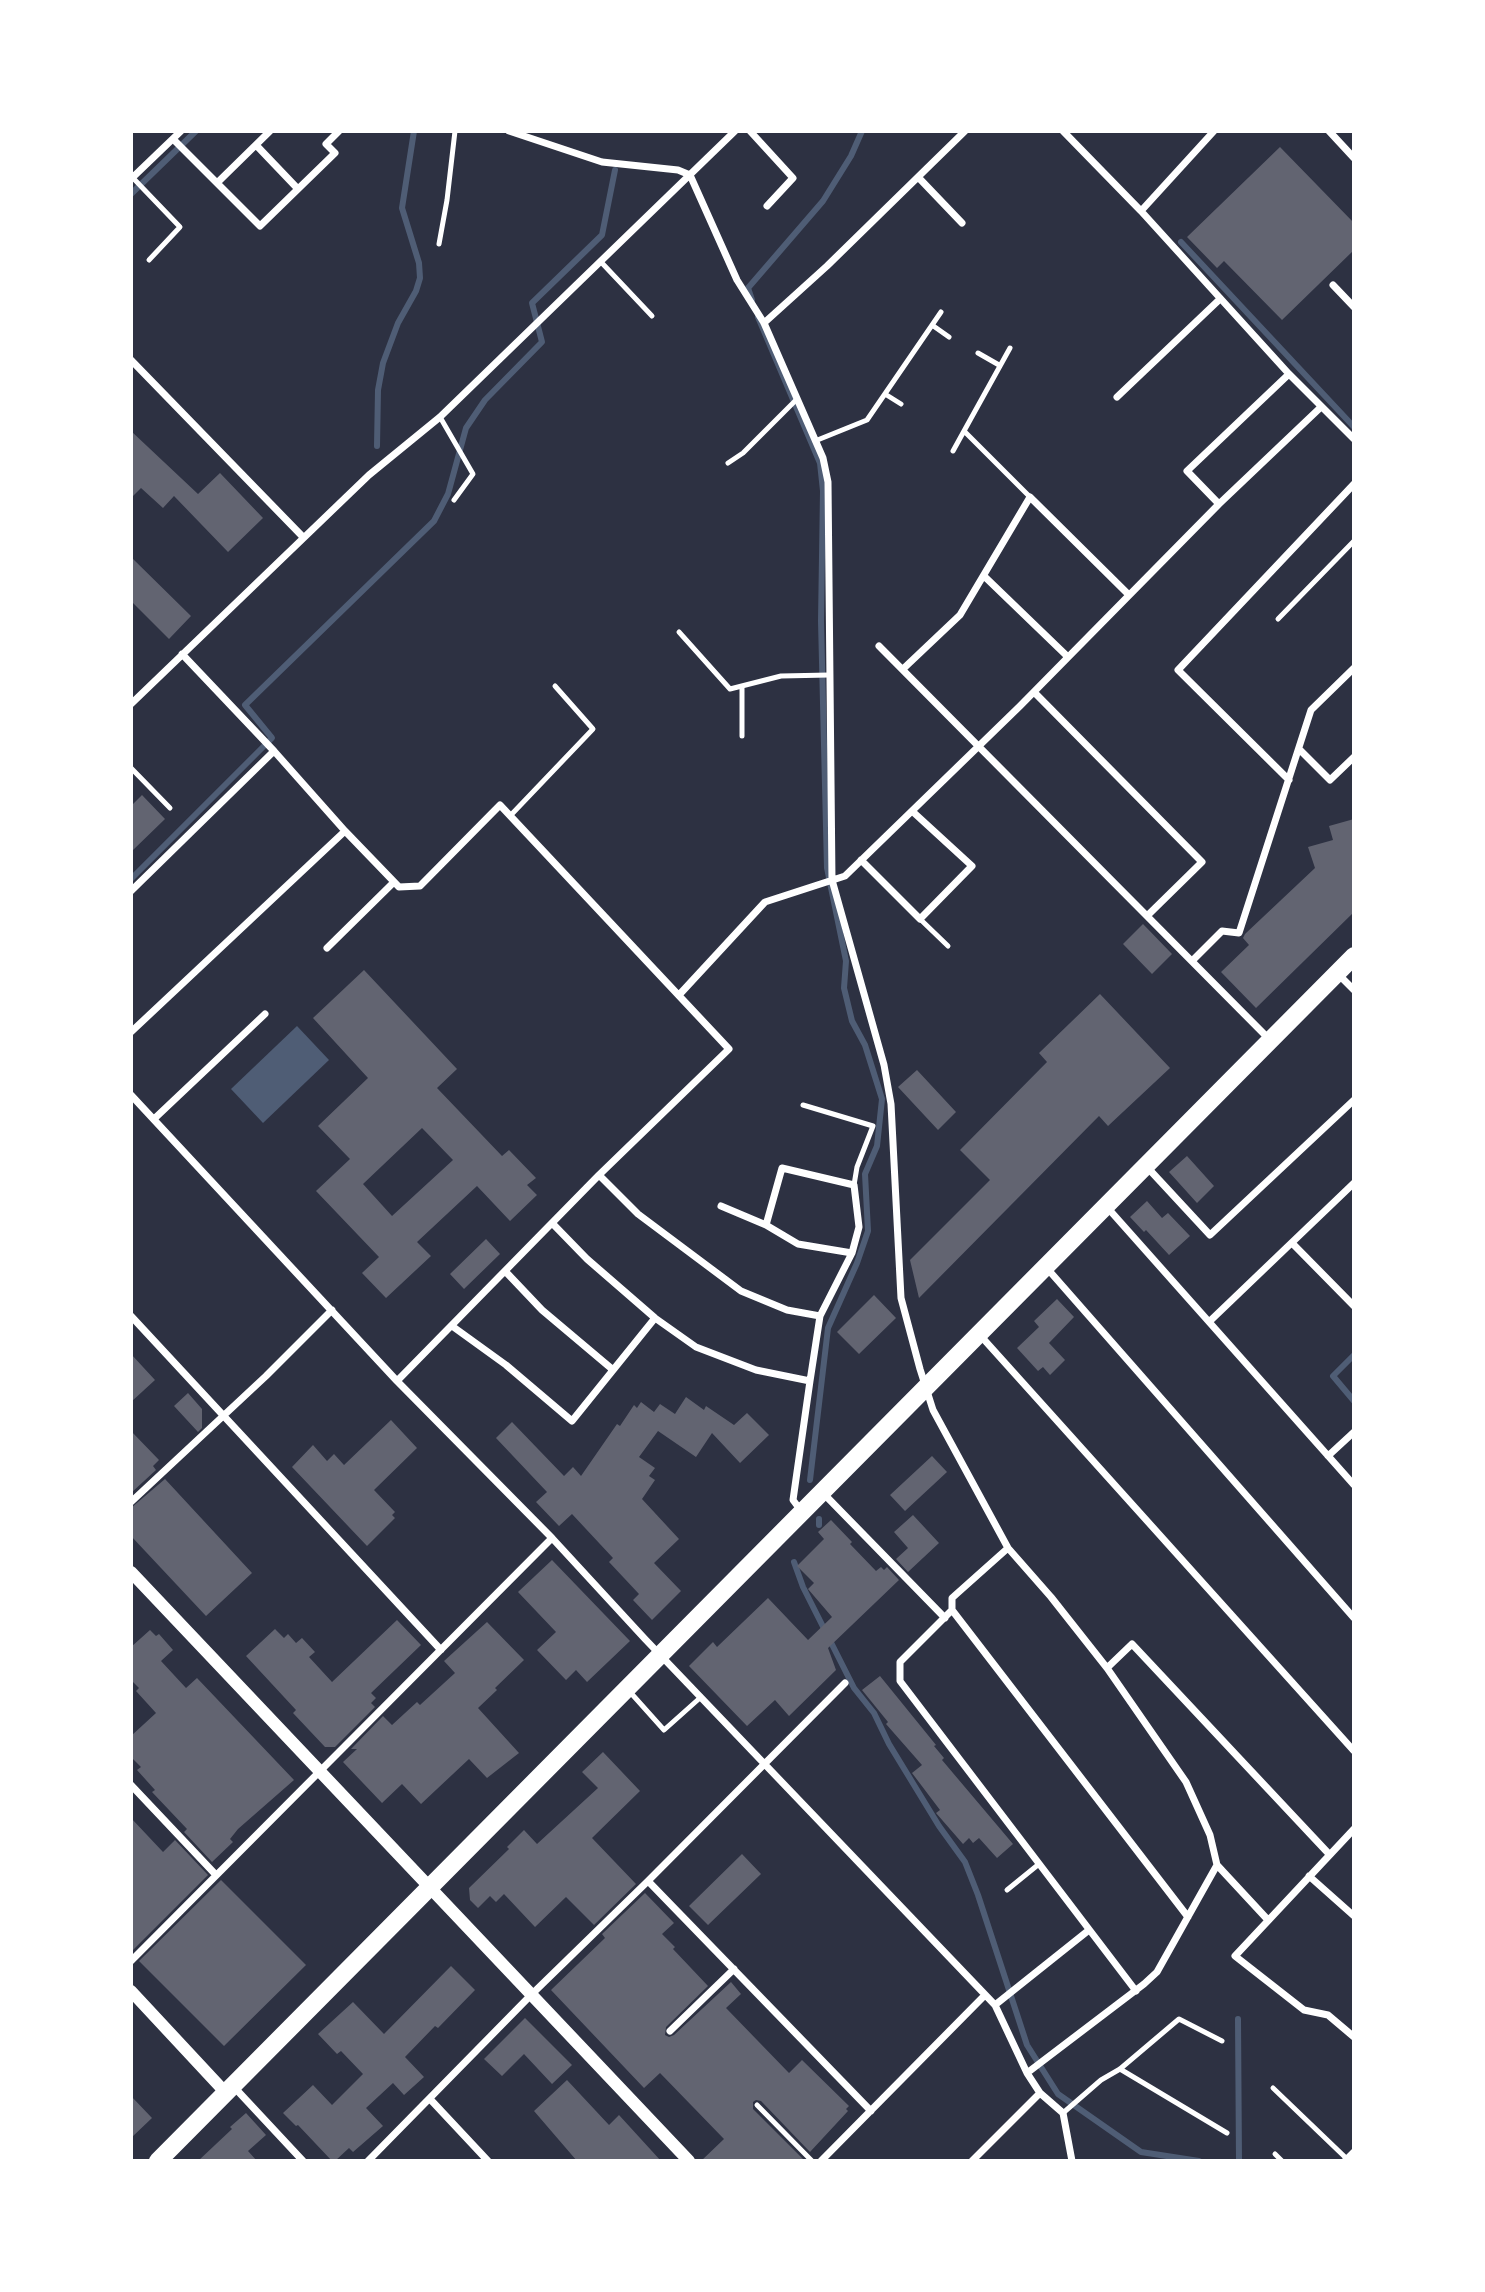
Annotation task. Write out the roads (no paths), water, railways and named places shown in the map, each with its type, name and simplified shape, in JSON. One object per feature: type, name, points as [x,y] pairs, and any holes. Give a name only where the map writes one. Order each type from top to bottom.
[{"type":"main road","points":[[158,2161],[662,1656],[802,1513],[820,1491],[1354,956]]},
{"type":"street","points":[[132,178],[181,131]]},
{"type":"street","points":[[216,183],[270,131]]},
{"type":"street","points":[[173,139],[260,226],[335,153],[326,144],[339,131]]},
{"type":"street","points":[[509,131],[602,162],[678,170],[690,175],[737,280],[764,323],[816,441],[828,482],[832,880],[884,1065],[891,1104],[901,1298],[920,1368],[933,1410],[1009,1548],[1107,1668],[1186,1782],[1210,1835],[1217,1865],[1268,1920]]},
{"type":"street","points":[[131,705],[387,458],[440,417],[735,131]]},
{"type":"street","points":[[750,131],[793,178],[767,206]]},
{"type":"street","points":[[764,323],[965,131]]},
{"type":"street","points":[[1063,131],[1141,211],[1289,374],[1353,435]]},
{"type":"street","points":[[1141,211],[1214,131]]},
{"type":"street","points":[[1329,131],[1354,158]]},
{"type":"street","points":[[256,145],[298,189]]},
{"type":"street","points":[[918,177],[962,223]]},
{"type":"street","points":[[1333,285],[1354,307]]},
{"type":"street","points":[[1117,397],[1220,299]]},
{"type":"street","points":[[131,360],[303,537]]},
{"type":"street","points":[[1219,503],[1187,471],[1289,374]]},
{"type":"street","points":[[679,995],[765,902],[845,876],[1034,692],[1219,503],[1321,407]]},
{"type":"street","points":[[1289,780],[1178,670],[1354,484]]},
{"type":"street","points":[[903,669],[960,615],[1030,497],[1129,595]]},
{"type":"street","points":[[984,576],[1068,657]]},
{"type":"street","points":[[879,646],[1270,1041]]},
{"type":"street","points":[[182,654],[399,887],[420,886],[500,805],[729,1049],[599,1175],[397,1381]]},
{"type":"street","points":[[1192,961],[1222,931],[1239,933],[1311,710],[1354,668]]},
{"type":"street","points":[[1034,692],[1202,862],[1147,916]]},
{"type":"street","points":[[1299,748],[1330,780],[1354,757]]},
{"type":"street","points":[[131,891],[274,751]]},
{"type":"street","points":[[861,860],[920,919],[972,866],[912,811]]},
{"type":"street","points":[[131,1032],[345,831]]},
{"type":"street","points":[[327,948],[394,882]]},
{"type":"street","points":[[1337,973],[1354,990]]},
{"type":"street","points":[[154,1119],[265,1014]]},
{"type":"street","points":[[131,1095],[397,1381],[552,1538],[995,2005],[1027,2073],[1040,2093],[1066,2111],[1070,2159]]},
{"type":"street","points":[[1145,1165],[1210,1235],[1354,1100]]},
{"type":"street","points":[[766,1225],[782,1168],[854,1185],[859,1227],[852,1253],[820,1316],[793,1500],[802,1513]]},
{"type":"street","points":[[599,1175],[638,1214],[741,1290],[787,1310],[820,1316]]},
{"type":"street","points":[[1210,1321],[1354,1183]]},
{"type":"street","points":[[720,1206],[766,1225],[798,1244],[852,1253]]},
{"type":"street","points":[[1106,1206],[1354,1485]]},
{"type":"street","points":[[552,1223],[587,1259],[655,1318],[696,1347],[756,1370],[810,1381]]},
{"type":"street","points":[[1292,1243],[1354,1306]]},
{"type":"street","points":[[1044,1266],[1354,1618]]},
{"type":"street","points":[[505,1271],[542,1310],[612,1369]]},
{"type":"street","points":[[131,1502],[332,1310]]},
{"type":"street","points":[[131,1316],[441,1650]]},
{"type":"street","points":[[452,1326],[506,1366],[572,1421],[655,1318]]},
{"type":"street","points":[[978,1334],[1354,1751]]},
{"type":"street","points":[[1328,1456],[1354,1432]]},
{"type":"street","points":[[820,1491],[945,1618]]},
{"type":"street","points":[[131,1961],[552,1538]]},
{"type":"street","points":[[1009,1548],[952,1598],[952,1610],[1188,1917]]},
{"type":"street","points":[[131,1572],[688,2161]]},
{"type":"street","points":[[952,1610],[900,1662],[900,1681],[1136,1991]]},
{"type":"street","points":[[1107,1668],[1132,1644],[1329,1854]]},
{"type":"street","points":[[368,2161],[531,1995],[845,1684]]},
{"type":"street","points":[[131,1785],[216,1875]]},
{"type":"street","points":[[1354,1829],[1235,1956],[1304,2010],[1328,2015],[1354,2037]]},
{"type":"street","points":[[1027,2073],[1136,1991],[1157,1972],[1217,1865]]},
{"type":"street","points":[[1309,1876],[1354,1916]]},
{"type":"street","points":[[648,1881],[871,2111]]},
{"type":"street","points":[[995,2005],[1089,1930]]},
{"type":"street","points":[[670,2031],[734,1969]]},
{"type":"street","points":[[131,1991],[303,2161]]},
{"type":"street","points":[[821,2161],[985,1995]]},
{"type":"street","points":[[972,2161],[1040,2093]]},
{"type":"street","points":[[430,2099],[488,2161]]},
{"type":"street","points":[[1346,2160],[1354,2151]]},
{"type":"lane","points":[[439,244],[455,131]]},
{"type":"lane","points":[[132,178],[180,227],[149,260]]},
{"type":"lane","points":[[601,262],[652,316]]},
{"type":"lane","points":[[816,441],[867,420],[942,312]]},
{"type":"lane","points":[[932,325],[949,337]]},
{"type":"lane","points":[[953,451],[1010,348]]},
{"type":"lane","points":[[978,352],[999,365]]},
{"type":"lane","points":[[885,394],[901,404]]},
{"type":"lane","points":[[728,463],[743,453],[797,399]]},
{"type":"lane","points":[[440,417],[473,474],[454,500]]},
{"type":"lane","points":[[964,431],[1030,497]]},
{"type":"lane","points":[[1278,619],[1354,541]]},
{"type":"lane","points":[[1293,604],[1300,611]]},
{"type":"lane","points":[[679,632],[730,689],[781,676],[829,675]]},
{"type":"lane","points":[[510,816],[593,729],[555,686]]},
{"type":"lane","points":[[742,686],[742,736]]},
{"type":"lane","points":[[131,768],[170,808]]},
{"type":"lane","points":[[920,919],[948,946]]},
{"type":"lane","points":[[803,1105],[873,1126],[857,1167],[854,1185]]},
{"type":"lane","points":[[627,1690],[664,1730],[701,1697]]},
{"type":"lane","points":[[1007,1890],[1039,1864]]},
{"type":"lane","points":[[1066,2111],[1179,2019],[1222,2041]]},
{"type":"lane","points":[[1120,2068],[1227,2133]]},
{"type":"lane","points":[[1273,2088],[1346,2160]]},
{"type":"lane","points":[[757,2105],[812,2161]]},
{"type":"lane","points":[[1275,2154],[1282,2161]]},
{"type":"water","points":[[297,1026],[329,1060],[263,1123],[231,1089]]},
{"type":"waterway","points":[[131,194],[196,131]]},
{"type":"waterway","points":[[377,446],[378,390],[383,363],[398,323],[416,291],[420,278],[419,263],[402,208],[414,131]]},
{"type":"waterway","points":[[752,300],[748,288],[823,201],[851,156],[862,131]]},
{"type":"waterway","points":[[131,879],[272,738],[245,705],[434,521],[448,494],[466,428],[485,400],[542,342],[532,303],[602,235],[615,170]]},
{"type":"waterway","points":[[1181,242],[1354,427]]},
{"type":"waterway","points":[[758,317],[820,463],[823,491],[821,621],[827,868],[846,961],[844,988],[852,1021],[865,1045],[882,1099],[877,1146],[865,1174],[868,1231],[828,1328],[810,1480]]},
{"type":"waterway","points":[[1354,1355],[1333,1376],[1354,1401]]},
{"type":"waterway","points":[[819,1519],[819,1525]]},
{"type":"waterway","points":[[794,1562],[803,1587],[854,1688],[874,1713],[889,1744],[939,1826],[965,1862],[1027,2045],[1058,2094],[1141,2152],[1199,2161]]},
{"type":"waterway","points":[[1238,2019],[1239,2161]]}]
